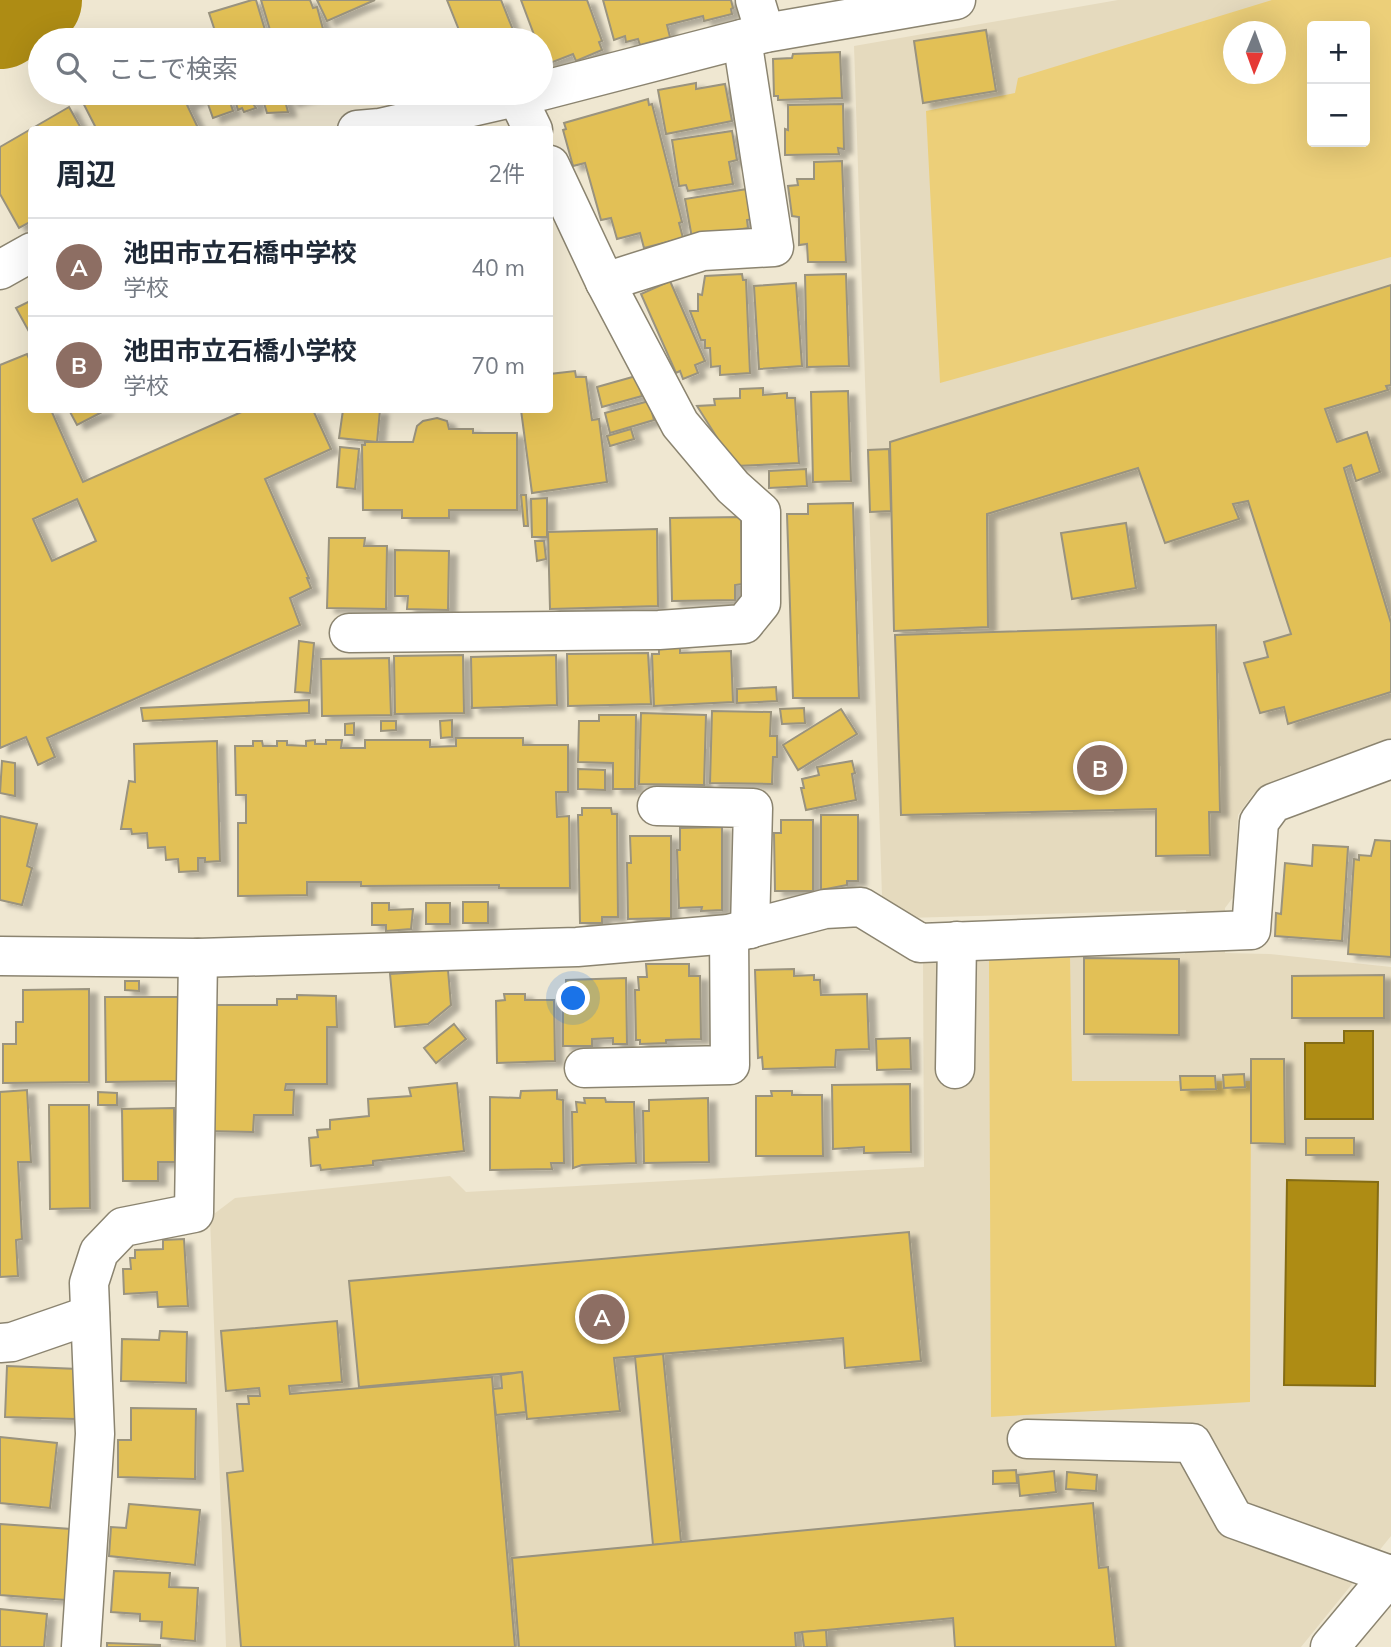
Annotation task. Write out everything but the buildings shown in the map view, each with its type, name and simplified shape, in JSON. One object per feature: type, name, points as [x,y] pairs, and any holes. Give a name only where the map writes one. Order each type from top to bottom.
[{"type":"street","points":[[553,94],[754,24],[956,0]]},
{"type":"street","points":[[605,282],[702,251],[774,247],[754,24]]},
{"type":"street","points":[[390,126],[513,105]]},
{"type":"street","points":[[349,633],[659,630],[744,624],[761,603],[761,512],[733,487],[680,424],[605,282],[553,171]]},
{"type":"street","points":[[0,270],[28,254]]},
{"type":"street","points":[[0,956],[198,958],[577,947],[740,932],[825,909],[861,907],[920,943],[1251,930],[1259,822],[1273,803],[1391,759]]},
{"type":"street","points":[[584,1068],[730,1065],[753,808],[657,806]]},
{"type":"street","points":[[955,1069],[957,941]]},
{"type":"street","points":[[81,1647],[95,1434],[89,1283],[99,1252],[123,1227],[194,1213],[198,958]]},
{"type":"street","points":[[0,1343],[12,1342],[90,1315]]},
{"type":"street","points":[[1027,1439],[1192,1443],[1234,1519],[1388,1582],[1330,1647]]},
{"type":"shaded area","points":[[1118,0],[1391,0],[1391,743],[1254,793],[1238,815],[1234,896],[1225,908],[1225,953],[1269,954],[1391,967],[1391,1536],[1301,1647],[226,1647],[210,1217],[235,1198],[450,1176],[466,1192],[924,1167],[923,957],[989,959],[1185,954],[1186,910],[907,918],[882,896],[854,46]]},
{"type":"shaded area","points":[[1272,0],[1391,0],[1391,257],[940,383],[926,111],[1015,93],[1018,78]]},
{"type":"shaded area","points":[[1070,956],[1072,1081],[1251,1081],[1250,1402],[991,1417],[989,959]]},
{"type":"shaded area","points":[[1344,1031],[1373,1031],[1373,1119],[1305,1119],[1305,1043],[1344,1043]]},
{"type":"shaded area","points":[[1287,1180],[1378,1182],[1375,1386],[1284,1385]]},
{"type":"waterway","points":[[0,20],[33,0]]},
{"type":"place","name":"池田市立石橋小学校","points":[[1100,768]]},
{"type":"place","name":"池田市立石橋中学校","points":[[602,1317]]}]
